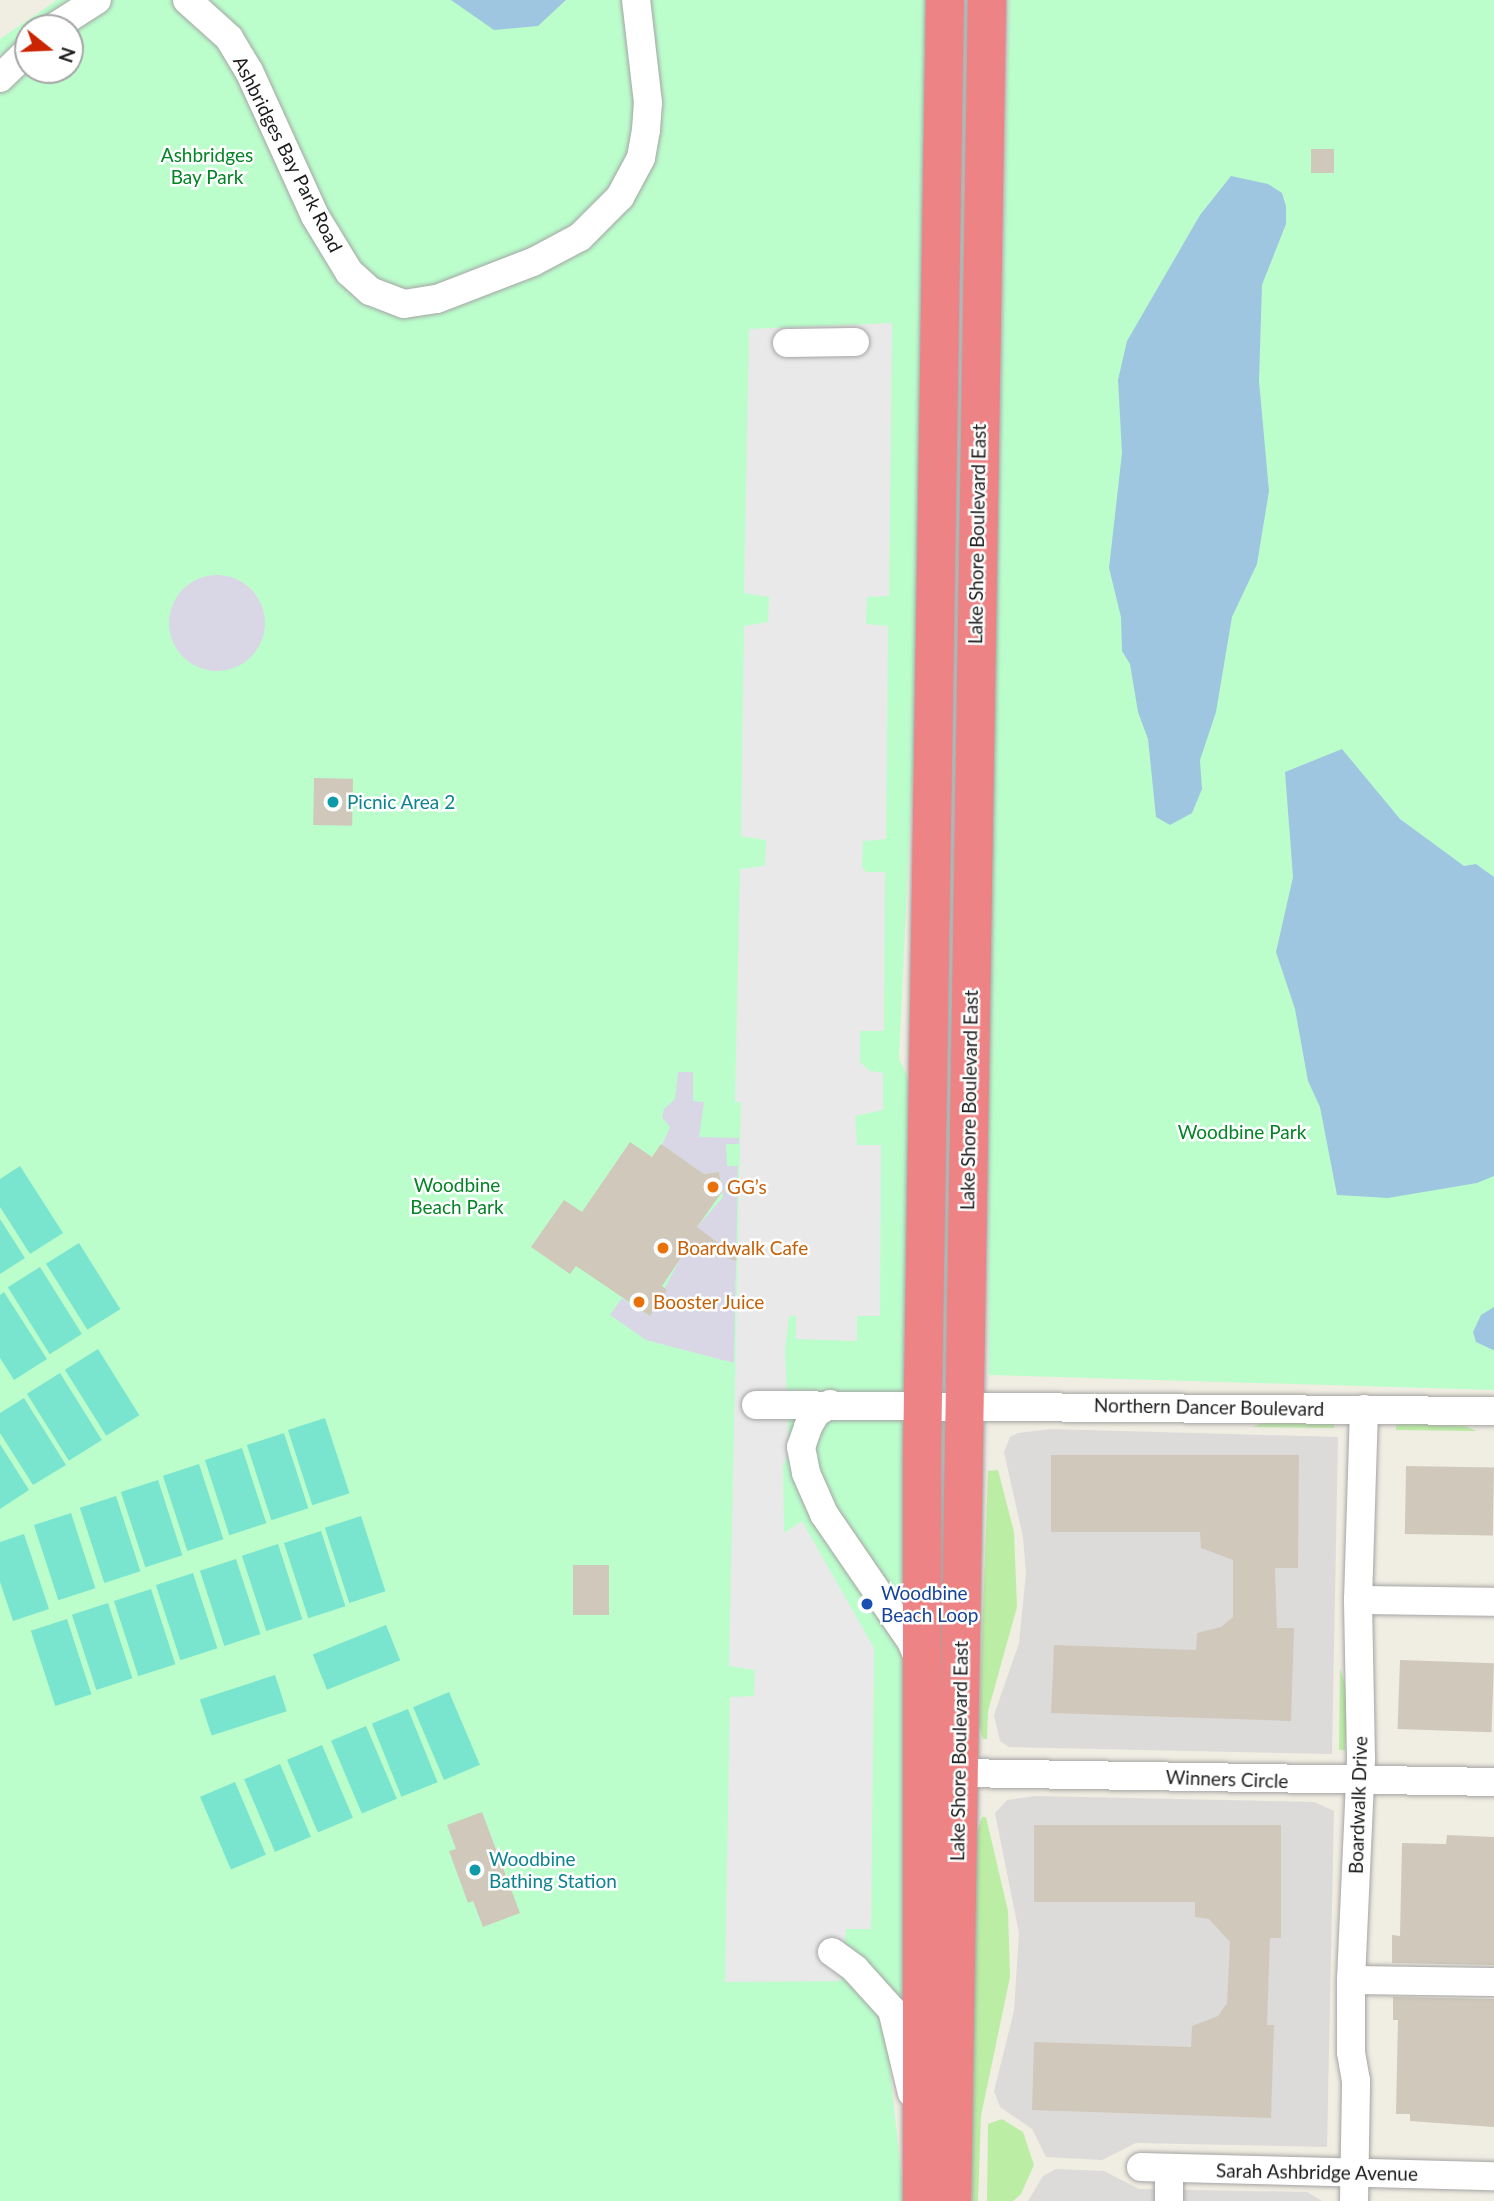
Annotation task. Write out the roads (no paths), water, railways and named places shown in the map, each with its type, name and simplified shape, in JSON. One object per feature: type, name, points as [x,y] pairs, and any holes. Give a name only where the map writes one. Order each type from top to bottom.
[{"type":"highway","name":"Lake Shore Boulevard East","points":[[922,2201],[919,2125],[925,1675],[924,1405],[945,0]]},
{"type":"highway","name":"Lake Shore Boulevard East","points":[[952,2201],[987,0]]},
{"type":"street","points":[[74,14],[97,0]]},
{"type":"street","name":"Ashbridges Bay Park Road","points":[[187,0],[229,38],[249,71],[316,216],[349,272],[370,291],[404,304],[437,299],[533,262],[580,237],[620,197],[640,158],[646,130],[648,103],[636,0]]},
{"type":"street","points":[[0,78],[14,64]]},
{"type":"street","points":[[787,343],[855,342]]},
{"type":"street","points":[[830,1404],[816,1413],[808,1427],[802,1447],[806,1473],[824,1514],[911,1641],[925,1675]]},
{"type":"street","name":"Northern Dancer Boulevard","points":[[756,1405],[964,1404],[1494,1411]]},
{"type":"street","name":"Boardwalk Drive","points":[[1354,2201],[1351,1980],[1360,1782],[1358,1600],[1364,1409]]},
{"type":"street","points":[[1358,1600],[1494,1602]]},
{"type":"street","name":"Winners Circle","points":[[959,1773],[1360,1782],[1494,1782]]},
{"type":"street","points":[[832,1952],[855,1969],[892,2010],[919,2125]]},
{"type":"street","points":[[1351,1980],[1494,1982]]},
{"type":"street","name":"Sarah Ashbridge Avenue","points":[[1141,2167],[1494,2176]]},
{"type":"street","points":[[1169,2169],[1169,2201]]},
{"type":"place","name":"Picnic Area 2","points":[[333,802]]},
{"type":"place","name":"GG’s","points":[[713,1187]]},
{"type":"place","name":"Boardwalk Cafe","points":[[663,1248]]},
{"type":"place","name":"Booster Juice","points":[[639,1302]]},
{"type":"place","name":"Woodbine Beach Loop","points":[[867,1604]]},
{"type":"place","name":"Woodbine Bathing Station","points":[[475,1870]]},
{"type":"park label","name":"Ashbridges Bay Park","points":[[207,166]]},
{"type":"park label","name":"Woodbine Park","points":[[1242,1132]]},
{"type":"park label","name":"Woodbine Beach Park","points":[[457,1196]]}]
